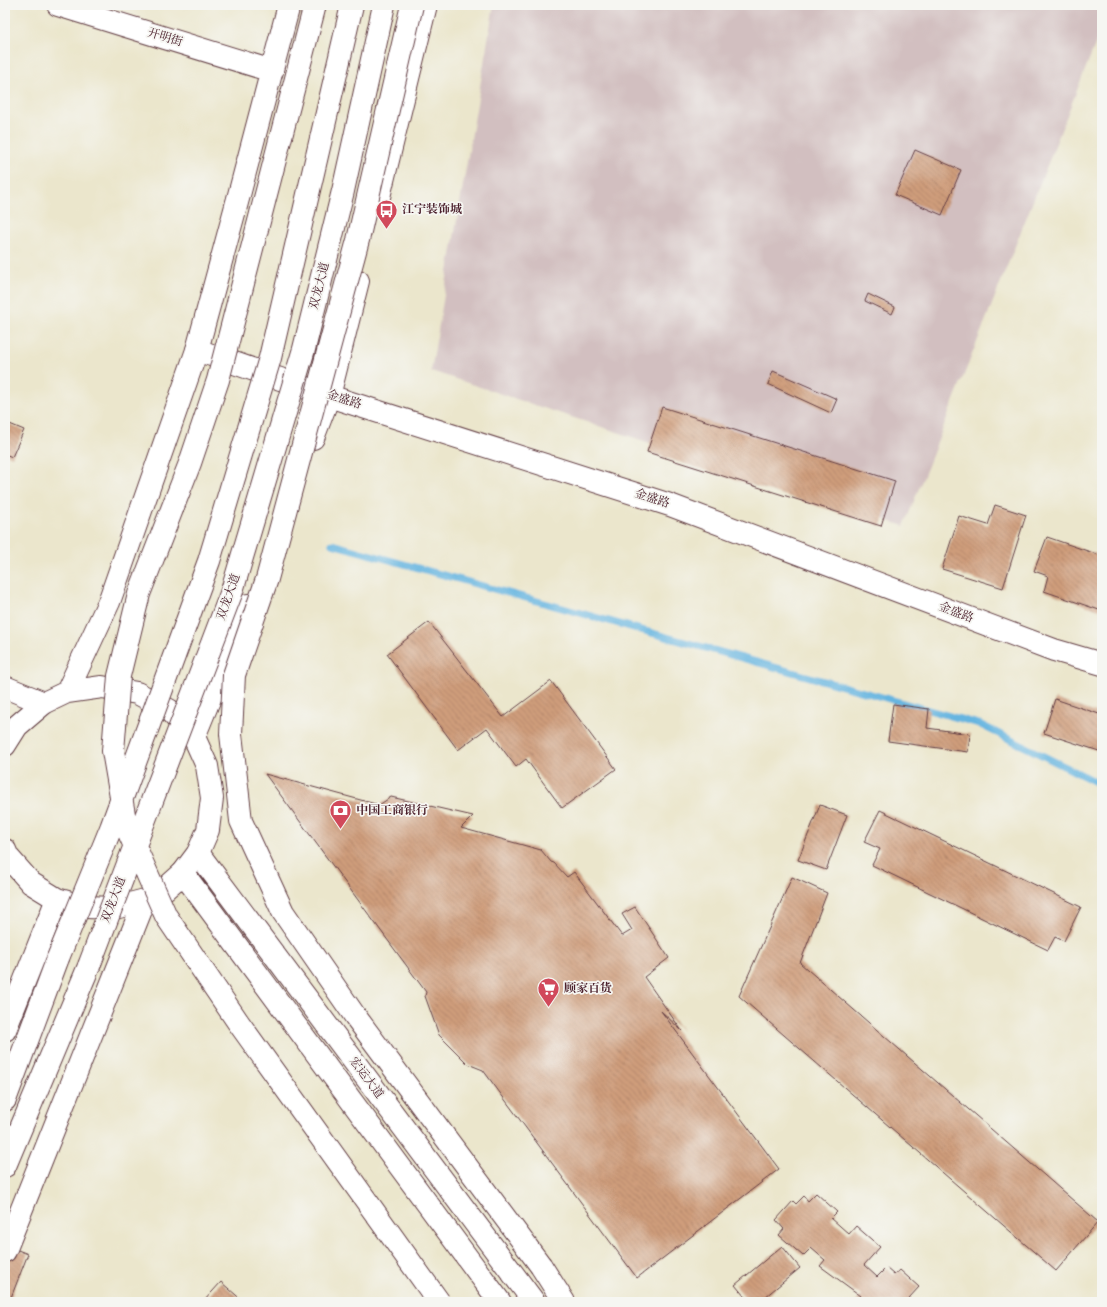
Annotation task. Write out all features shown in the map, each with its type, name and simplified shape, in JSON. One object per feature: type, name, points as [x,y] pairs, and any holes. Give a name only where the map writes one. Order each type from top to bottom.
[{"type":"main road","name":"开明街","points":[[58,5],[272,71]]},
{"type":"main road","points":[[66,692],[109,602],[197,350],[289,5]]},
{"type":"main road","points":[[315,5],[218,380],[190,463],[139,594],[119,676],[113,751],[126,826],[166,916],[238,1022],[439,1302]]},
{"type":"main road","points":[[5,1100],[58,958],[111,828],[209,561],[270,358],[352,5]]},
{"type":"main road","name":"双龙大道","points":[[5,1166],[89,966],[232,591],[304,349],[343,191],[384,5]]},
{"type":"main road","points":[[412,5],[358,240],[267,579],[234,675],[231,734],[241,821],[283,912],[355,1016],[541,1266],[564,1302]]},
{"type":"main road","name":"双龙大道","points":[[194,737],[241,623],[329,396],[426,5]]},
{"type":"main road","name":"金盛路","points":[[197,350],[329,396],[670,505],[1054,650],[1102,664]]},
{"type":"main road","points":[[5,687],[44,703]]},
{"type":"main road","points":[[5,745],[16,726],[44,703],[66,692],[102,687],[138,693],[169,710],[194,737],[207,766],[212,798],[208,830],[198,853],[183,873],[165,889],[145,900],[115,908],[86,907],[57,899],[31,883],[8,857],[5,850]]},
{"type":"main road","name":"宏运大道","points":[[198,853],[534,1302]]},
{"type":"main road","points":[[183,873],[500,1302]]},
{"type":"main road","points":[[5,1030],[57,899]]},
{"type":"main road","points":[[5,1251],[145,900]]},
{"type":"shaded area","points":[[494,5],[1102,5],[1102,27],[904,526],[431,371]]},
{"type":"building","points":[[915,150],[961,170],[942,215],[895,195]]},
{"type":"building","points":[[868,294],[895,307],[892,314],[865,301]]},
{"type":"building","points":[[773,371],[837,399],[831,413],[768,384]]},
{"type":"building","points":[[662,407],[895,481],[881,526],[647,452]]},
{"type":"building","points":[[5,422],[24,430],[12,457],[5,454]]},
{"type":"building","points":[[995,505],[1026,515],[1003,588],[942,569],[959,516],[988,525]]},
{"type":"building","points":[[1047,537],[1102,556],[1102,611],[1044,591],[1048,576],[1034,571]]},
{"type":"building","points":[[429,622],[503,717],[551,681],[616,769],[562,808],[526,759],[516,767],[487,728],[458,750],[387,654]]},
{"type":"building","points":[[1055,699],[1102,715],[1102,752],[1044,733]]},
{"type":"building","points":[[893,704],[929,709],[927,728],[970,734],[968,752],[888,741]]},
{"type":"building","name":"顾家百货","points":[[265,774],[379,805],[391,797],[473,816],[461,828],[541,850],[567,877],[574,872],[622,936],[632,930],[622,914],[635,907],[669,958],[644,977],[682,1031],[661,1011],[779,1169],[637,1278],[483,1070],[468,1064],[439,1035],[425,996],[426,992]]},
{"type":"building","points":[[820,805],[847,815],[826,870],[798,860]]},
{"type":"building","points":[[880,810],[1081,907],[1064,941],[1055,937],[1048,950],[872,865],[880,849],[864,842]]},
{"type":"building","points":[[792,877],[827,893],[800,963],[1098,1222],[1056,1271],[739,996]]},
{"type":"building","points":[[816,1193],[837,1212],[831,1218],[849,1234],[856,1226],[880,1247],[864,1265],[877,1277],[886,1268],[894,1275],[900,1270],[919,1287],[909,1298],[913,1302],[856,1302],[861,1296],[820,1266],[825,1260],[811,1248],[803,1256],[779,1235],[784,1229],[776,1220],[793,1201],[796,1204],[804,1196],[808,1201]]},
{"type":"building","points":[[5,1245],[28,1254],[10,1300],[5,1298]]},
{"type":"building","points":[[782,1246],[800,1268],[759,1302],[749,1302],[735,1285]]},
{"type":"building","points":[[221,1282],[244,1302],[203,1302]]},
{"type":"waterway","points":[[332,544],[979,724],[1102,785]]},
{"type":"place","name":"江宁装饰城","points":[[386,230]]},
{"type":"place","name":"中国工商银行","points":[[341,830]]},
{"type":"place","name":"顾家百货","points":[[549,1008]]}]
